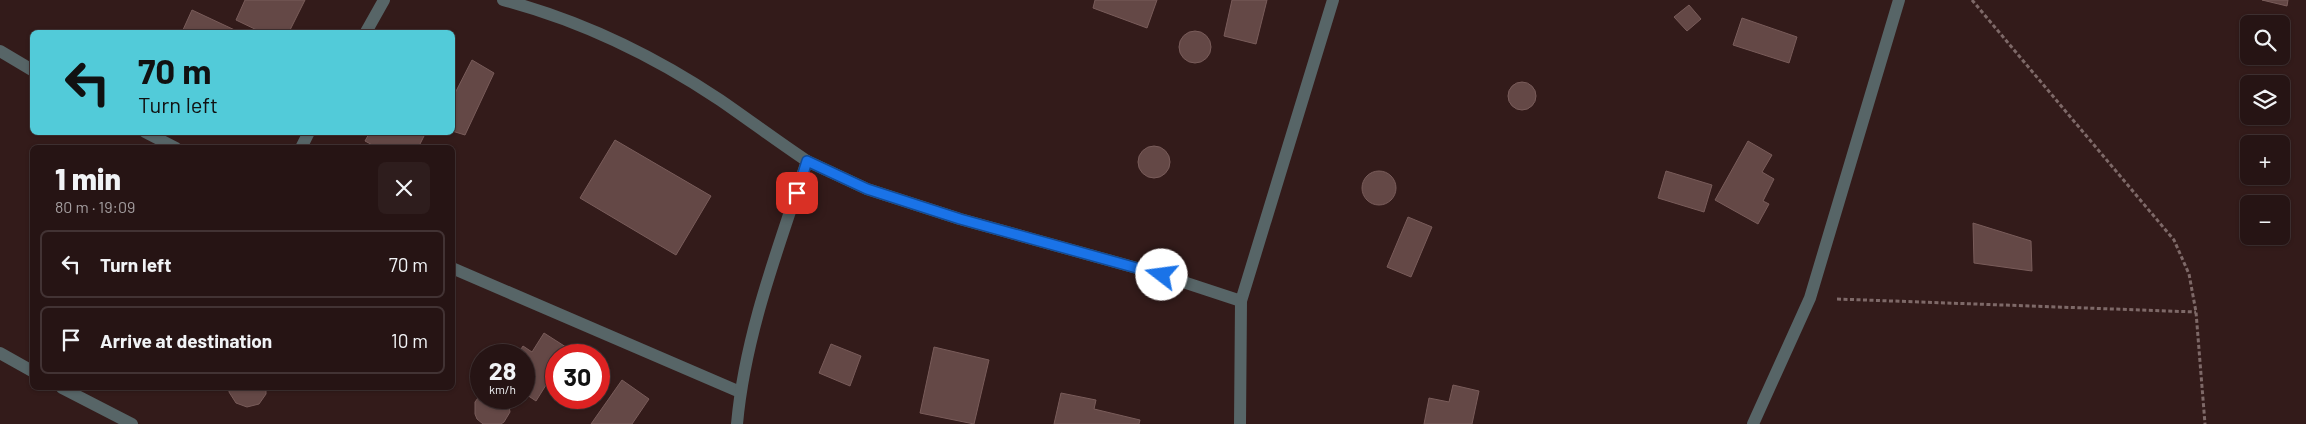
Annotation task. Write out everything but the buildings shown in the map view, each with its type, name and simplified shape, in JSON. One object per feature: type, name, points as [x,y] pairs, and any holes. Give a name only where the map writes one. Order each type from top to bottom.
[{"type":"street","points":[[367,30],[384,0]]},
{"type":"street","points":[[503,0],[581,26],[664,66],[721,100],[765,134],[807,161],[867,189],[960,219],[1162,275],[1241,301]]},
{"type":"street","points":[[1240,424],[1241,301],[1333,0]]},
{"type":"street","points":[[1753,424],[1810,298],[1899,0]]},
{"type":"street","points":[[0,51],[30,69]]},
{"type":"street","points":[[151,135],[170,145]]},
{"type":"street","points":[[737,424],[740,392],[761,305],[807,161]]},
{"type":"street","points":[[455,269],[740,392]]},
{"type":"street","points":[[0,353],[30,370]]},
{"type":"street","points":[[65,390],[106,418],[132,424]]},
{"type":"path","points":[[1972,0],[2174,240],[2189,274],[2196,312],[2205,424]]},
{"type":"path","points":[[1810,298],[2196,312]]},
{"type":"route","points":[[797,193],[807,161],[867,189],[960,219],[1162,275]]}]
